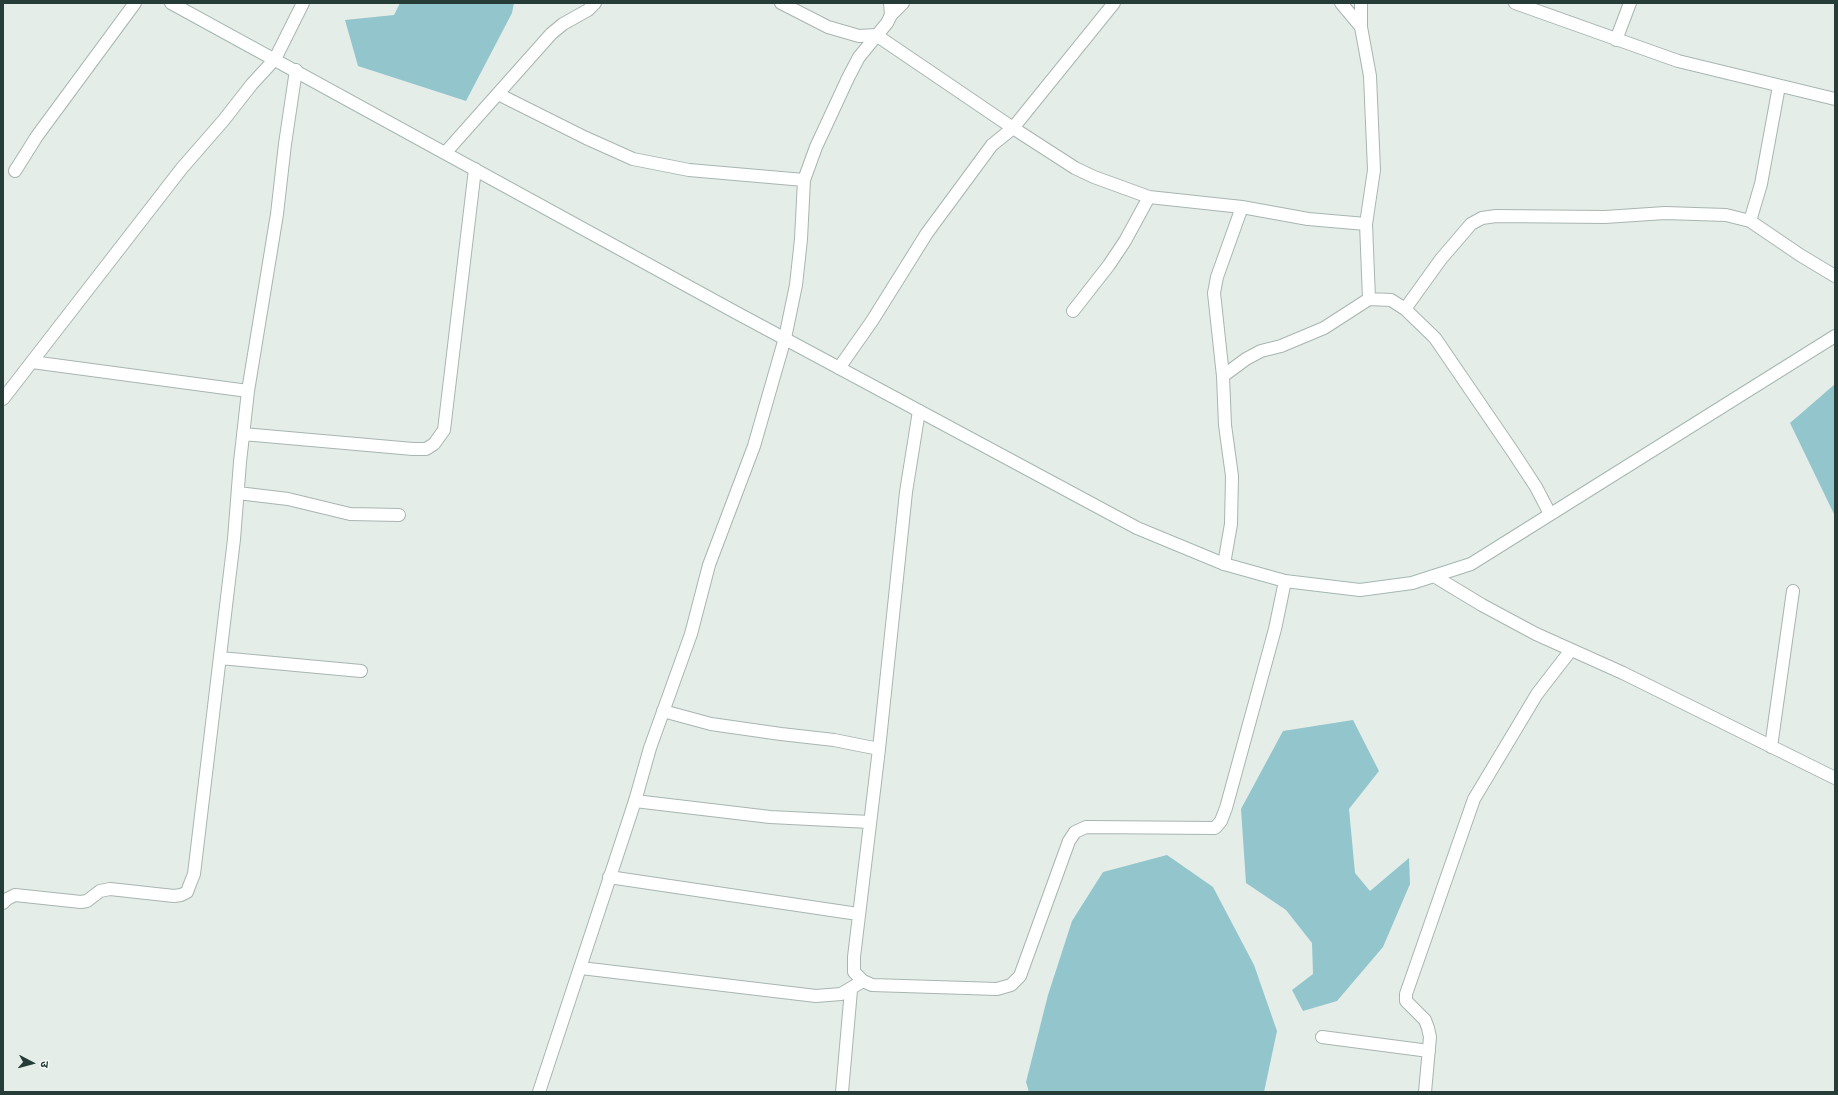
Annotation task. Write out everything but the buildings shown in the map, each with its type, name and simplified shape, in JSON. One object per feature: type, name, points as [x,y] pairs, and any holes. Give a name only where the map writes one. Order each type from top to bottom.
[{"type":"street","points":[[15,171],[37,136],[135,3]]},
{"type":"street","points":[[171,3],[839,368],[1137,528],[1224,564],[1285,581],[1360,590],[1412,583],[1472,564],[1835,336]]},
{"type":"street","points":[[3,399],[182,168],[223,121],[252,84],[275,59],[303,3]]},
{"type":"street","points":[[446,152],[551,34],[563,24],[588,10],[595,3]]},
{"type":"street","points":[[781,3],[828,27],[859,36],[876,35],[1013,128],[1075,168],[1094,177],[1149,197],[1242,207],[1308,219],[1366,224]]},
{"type":"street","points":[[890,3],[891,15]]},
{"type":"street","points":[[539,1092],[635,801],[650,748],[691,634],[709,565],[754,446],[785,338],[796,285],[801,239],[804,180],[816,147],[859,57],[887,23],[891,15],[903,3]]},
{"type":"street","points":[[839,368],[872,321],[927,233],[992,145],[1013,128],[1114,3]]},
{"type":"street","points":[[1341,3],[1361,27]]},
{"type":"street","points":[[1361,3],[1361,27],[1370,76],[1374,170],[1366,224],[1369,299]]},
{"type":"street","points":[[1515,3],[1678,61],[1835,99]]},
{"type":"street","points":[[1616,40],[1630,3]]},
{"type":"street","points":[[3,903],[15,895],[81,902],[92,898],[100,891],[110,889],[174,896],[181,895],[187,892],[194,874],[234,539],[248,391],[277,214],[285,144],[296,70]]},
{"type":"street","points":[[1750,221],[1761,184],[1779,86]]},
{"type":"street","points":[[498,94],[586,138],[633,159],[689,170],[804,180]]},
{"type":"street","points":[[243,434],[413,449],[426,448],[434,444],[444,430],[475,169]]},
{"type":"street","points":[[1072,311],[1121,247],[1149,197]]},
{"type":"street","points":[[1224,564],[1231,524],[1232,476],[1225,425],[1223,376],[1214,293],[1217,277],[1242,207]]},
{"type":"street","points":[[1405,309],[1441,259],[1471,224],[1482,218],[1496,216],[1605,217],[1665,213],[1726,215],[1750,221],[1800,256],[1835,276]]},
{"type":"street","points":[[1223,376],[1246,358],[1261,351],[1281,346],[1324,328],[1369,299],[1391,300],[1405,309],[1435,338],[1536,487],[1550,514]]},
{"type":"street","points":[[32,362],[248,391]]},
{"type":"street","points":[[920,411],[906,492],[879,749],[858,914],[854,972],[862,981],[872,985],[997,989],[1011,985],[1020,976],[1069,841],[1075,832],[1086,827],[1215,828],[1221,821],[1226,808],[1274,629],[1285,581]]},
{"type":"street","points":[[238,493],[288,499],[350,514],[399,515]]},
{"type":"street","points":[[1434,576],[1482,605],[1536,634],[1623,673],[1835,778]]},
{"type":"street","points":[[1772,747],[1793,591]]},
{"type":"street","points":[[1425,1092],[1430,1037],[1425,1020],[1406,1001],[1406,994],[1474,799],[1537,694],[1571,650]]},
{"type":"street","points":[[220,658],[361,671]]},
{"type":"street","points":[[663,711],[711,724],[834,740],[879,749]]},
{"type":"street","points":[[635,801],[756,815],[870,822]]},
{"type":"street","points":[[609,877],[858,914]]},
{"type":"street","points":[[581,968],[816,996],[842,994],[851,990],[862,981]]},
{"type":"street","points":[[842,1092],[851,990]]},
{"type":"street","points":[[1322,1037],[1429,1051]]},
{"type":"water","points":[[400,3],[514,3],[512,13],[466,101],[358,66],[345,20],[394,15]]},
{"type":"water","points":[[1835,384],[1835,516],[1790,423]]},
{"type":"water","points":[[1353,720],[1379,771],[1349,809],[1355,873],[1370,891],[1409,858],[1410,884],[1383,947],[1337,1001],[1303,1011],[1292,990],[1313,974],[1312,943],[1286,910],[1246,883],[1241,809],[1283,731]]},
{"type":"water","points":[[1167,855],[1213,887],[1254,965],[1277,1031],[1264,1092],[1029,1092],[1026,1082],[1048,995],[1072,921],[1103,872]]}]
